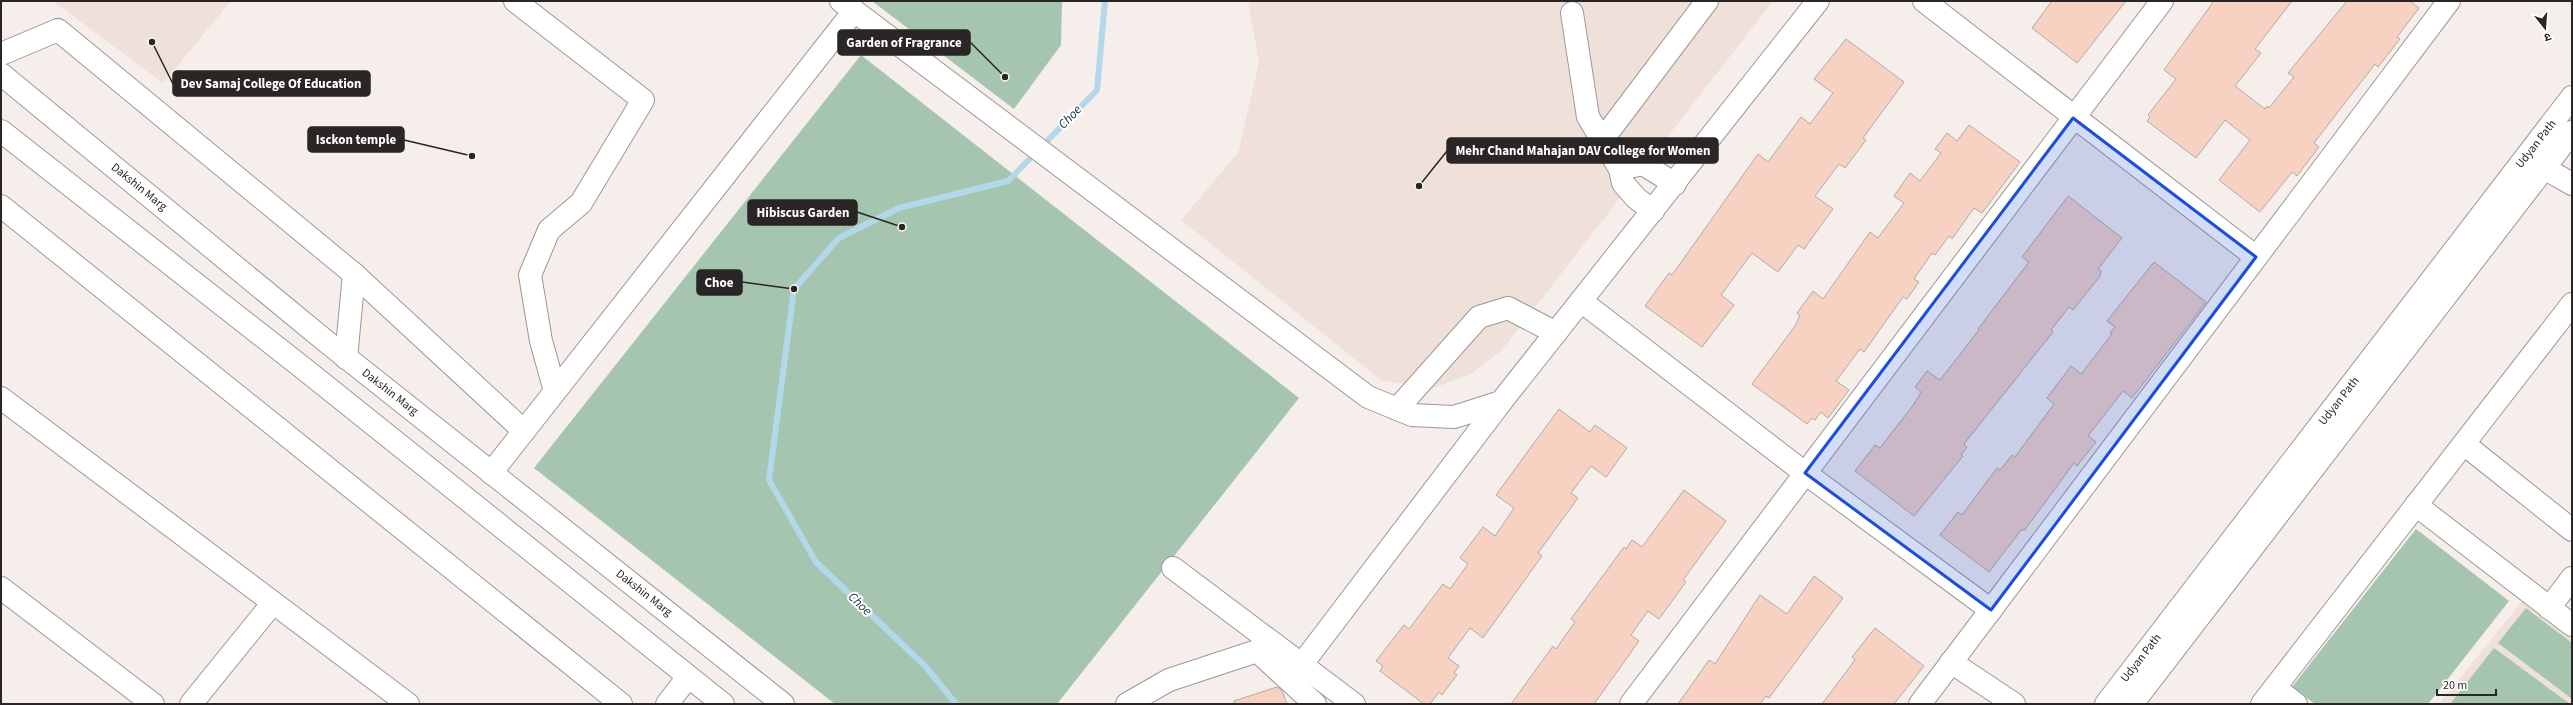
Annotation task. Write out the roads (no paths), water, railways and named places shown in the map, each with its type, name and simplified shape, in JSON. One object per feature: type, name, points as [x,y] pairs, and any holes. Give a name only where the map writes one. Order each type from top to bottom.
[{"type":"street","points":[[515,1],[643,100],[581,203],[549,230],[530,275],[541,341],[556,391]]},
{"type":"street","points":[[1603,139],[1707,1]]},
{"type":"street","points":[[1302,664],[1501,402],[1675,184],[1818,1]]},
{"type":"street","points":[[1924,1],[2073,118],[2256,257]]},
{"type":"street","points":[[1631,704],[2162,1]]},
{"type":"street","points":[[1920,704],[2449,1]]},
{"type":"street","points":[[491,473],[556,391],[847,6],[1368,397],[1412,415],[1454,417],[1501,402]]},
{"type":"street","points":[[1572,13],[1588,117],[1603,139],[1620,169],[1623,183],[1636,198],[1653,211]]},
{"type":"street","points":[[1,54],[58,30],[354,274],[524,431]]},
{"type":"street","name":"Dakshin Marg","points":[[1,74],[346,358],[783,704]]},
{"type":"street","name":"Udyan Path","points":[[2106,704],[2572,98]]},
{"type":"street","points":[[1,131],[314,376],[723,704]]},
{"type":"street","name":"Udyan Path","points":[[2132,704],[2572,132]]},
{"type":"street","points":[[1620,169],[1643,164],[1675,184]]},
{"type":"street","points":[[2544,168],[2572,184]]},
{"type":"street","points":[[1,206],[621,704]]},
{"type":"street","points":[[346,358],[354,274]]},
{"type":"street","points":[[1581,301],[1805,473],[1991,610]]},
{"type":"street","points":[[2296,704],[2269,696],[2572,304]]},
{"type":"street","points":[[1397,409],[1479,317],[1508,308],[1556,332]]},
{"type":"street","points":[[1,398],[272,604],[408,704]]},
{"type":"street","points":[[2464,444],[2572,530]]},
{"type":"street","points":[[2416,505],[2572,625]]},
{"type":"street","points":[[1173,568],[1354,704]]},
{"type":"street","points":[[2549,608],[2572,578]]},
{"type":"street","points":[[1,588],[153,704]]},
{"type":"street","points":[[191,704],[272,604]]},
{"type":"street","points":[[1127,704],[1169,680],[1257,651],[1315,704]]},
{"type":"street","points":[[1951,662],[2014,704]]},
{"type":"street","points":[[667,704],[688,676]]},
{"type":"waterway","name":"Choe","points":[[956,704],[926,667],[816,562],[769,480],[794,289],[839,238],[899,208],[1008,181],[1097,90],[1105,1]]},
{"type":"place","name":"Dev Samaj College Of Education","points":[[152,42]]},
{"type":"place","name":"Garden of Fragrance","points":[[1005,77]]},
{"type":"place","name":"Isckon temple","points":[[472,156]]},
{"type":"place","name":"Mehr Chand Mahajan DAV College for Women","points":[[1419,186]]},
{"type":"place","name":"Hibiscus Garden","points":[[902,227]]},
{"type":"place","name":"Choe","points":[[794,289]]}]
